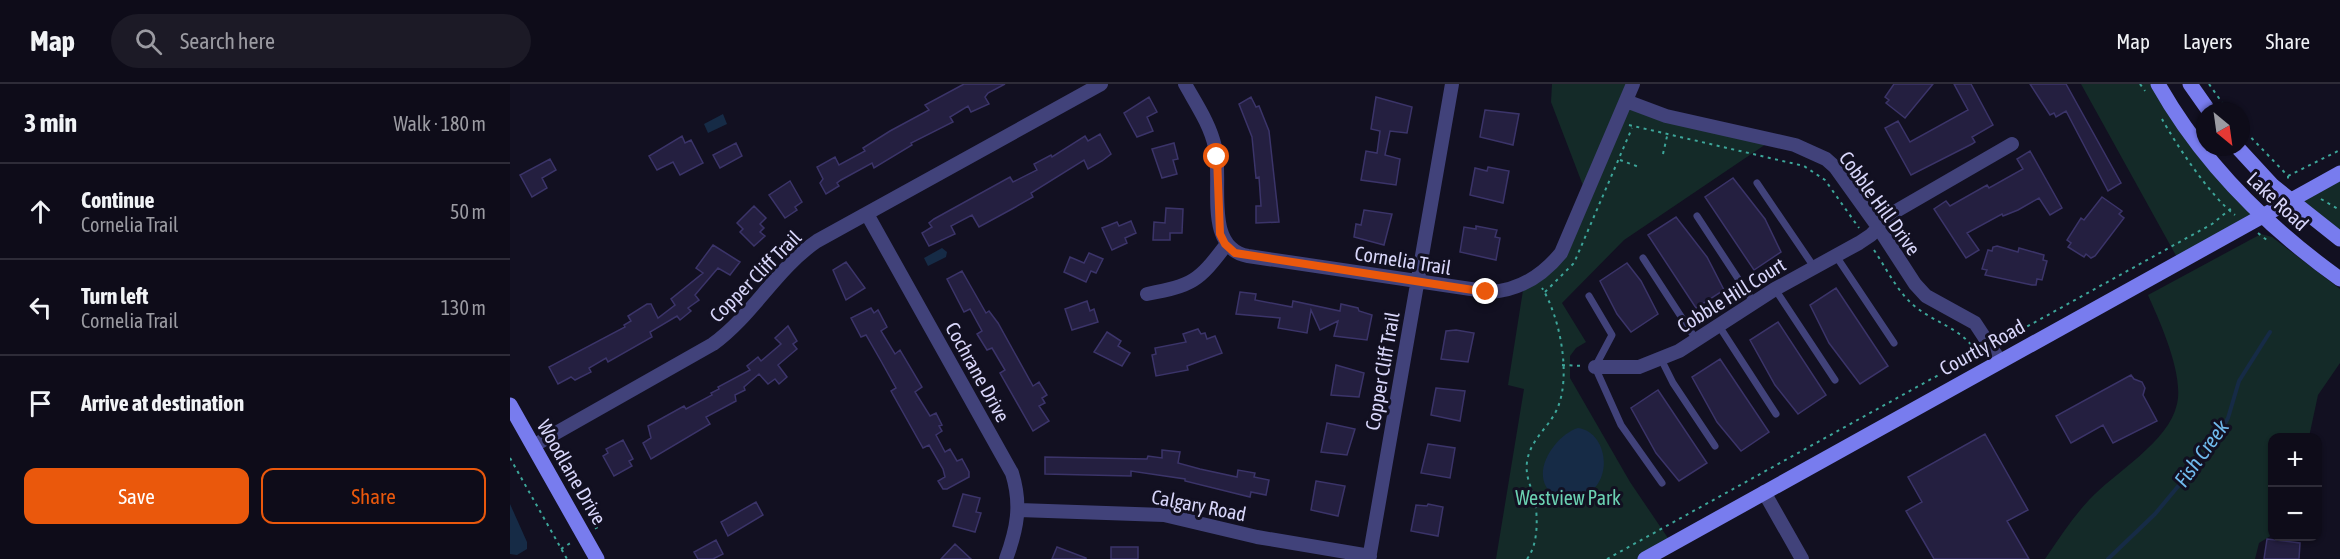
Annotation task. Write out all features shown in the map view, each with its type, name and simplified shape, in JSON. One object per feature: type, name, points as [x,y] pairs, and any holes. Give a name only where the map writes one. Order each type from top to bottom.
[{"type":"street","name":"Copper Cliff Trail","points":[[533,446],[706,349],[732,329],[797,255],[817,241],[1101,84]]},
{"type":"street","points":[[1147,294],[1180,287],[1195,280],[1209,268],[1226,245],[1219,230],[1215,145],[1207,124],[1185,84]]},
{"type":"street","name":"Copper Cliff Trail","points":[[1369,558],[1452,84]]},
{"type":"street","name":"Cornelia Trail","points":[[1226,245],[1242,255],[1491,292],[1507,290],[1535,278],[1551,266],[1568,240],[1633,84]]},
{"type":"street","name":"Lake Road","points":[[2158,84],[2204,154],[2261,216],[2340,279]]},
{"type":"street","points":[[2190,84],[2203,102]]},
{"type":"street","name":"Cobble Hill Drive","points":[[1626,101],[1666,116],[1795,145],[1815,153],[1835,167],[1915,284],[1926,296],[1976,324],[2000,361]]},
{"type":"street","name":"Cobble Hill Court","points":[[1595,367],[1639,367],[1697,341],[1775,289],[1867,238],[1891,214],[2012,144]]},
{"type":"street","name":"Lake Road","points":[[2245,156],[2273,186],[2340,239]]},
{"type":"street","name":"Courtly Road","points":[[1645,559],[2340,173]]},
{"type":"street","name":"Cochrane Drive","points":[[867,214],[1010,469],[1019,510],[1015,534],[1006,559]]},
{"type":"street","name":"Woodlane Drive","points":[[510,405],[597,559]]},
{"type":"street","points":[[1764,492],[1802,559]]},
{"type":"street","name":"Calgary Road","points":[[1019,510],[1164,515],[1257,537],[1369,558]]},
{"type":"lane","points":[[1757,183],[1814,267]]},
{"type":"lane","points":[[1697,216],[1754,303]]},
{"type":"lane","points":[[1836,256],[1894,343]]},
{"type":"lane","points":[[1643,258],[1697,341]]},
{"type":"lane","points":[[1775,289],[1835,380]]},
{"type":"lane","points":[[1588,296],[1612,335],[1595,367],[1621,425],[1662,483]]},
{"type":"lane","points":[[1719,326],[1776,414]]},
{"type":"lane","points":[[1661,359],[1676,388],[1715,446]]},
{"type":"path","points":[[2209,84],[2222,102]]},
{"type":"path","points":[[1618,120],[1633,126],[1668,132],[1804,166],[1825,180],[1910,302],[1932,319],[1967,338],[1977,354]]},
{"type":"path","points":[[1545,292],[1574,263],[1633,126]]},
{"type":"path","points":[[1663,154],[1668,132]]},
{"type":"path","points":[[2250,136],[2288,176],[2340,150]]},
{"type":"path","points":[[1619,159],[1639,167]]},
{"type":"path","points":[[1607,559],[2212,224],[2227,209]]},
{"type":"path","points":[[1527,559],[1534,548],[1536,513],[1535,501],[1526,477],[1528,459],[1537,437],[1558,408],[1562,365],[1562,339],[1545,292],[1535,278]]},
{"type":"path","points":[[1562,365],[1595,367]]},
{"type":"path","points":[[510,458],[567,559]]},
{"type":"path","points":[[562,559],[564,554]]},
{"type":"green space","name":"Westview Park","points":[[1552,84],[1633,84],[1626,101],[1772,140],[1624,240],[1562,303],[1586,342],[1576,348],[1570,356],[1570,378],[1630,482],[1672,544],[1645,559],[1496,559],[1524,389],[1508,385],[1524,284],[1551,266],[1587,196],[1551,102]]},
{"type":"green space","points":[[2081,84],[2158,84],[2196,133],[2196,156],[2214,156],[2261,216],[2179,261]]},
{"type":"green space","points":[[2340,173],[2340,239],[2290,200]]},
{"type":"green space","points":[[2261,234],[2272,237],[2340,289],[2340,363],[2318,395],[2310,433],[2268,433],[2268,537],[2259,543],[2255,559],[2045,559],[2083,507],[2152,444],[2172,418],[2177,404],[2177,378],[2170,348],[2148,295]]},
{"type":"water","points":[[723,114],[727,124],[708,133],[704,124]]},
{"type":"water","points":[[942,248],[947,252],[946,257],[928,266],[924,258]]},
{"type":"water","points":[[1578,428],[1588,432],[1596,439],[1604,460],[1603,471],[1599,482],[1591,491],[1577,498],[1562,499],[1548,489],[1543,480],[1543,469],[1552,448],[1569,432]]},
{"type":"water","points":[[510,504],[527,542],[527,549],[517,555],[510,554]]},
{"type":"building","points":[[964,84],[1005,84],[988,93],[985,97],[989,104],[971,112],[968,106],[950,117],[953,122],[911,143],[912,145],[874,168],[872,163],[841,180],[837,183],[839,186],[826,194],[820,183],[823,179],[817,167],[835,157],[839,165],[865,151],[863,148],[929,110],[925,105]]},
{"type":"building","points":[[1894,84],[1933,84],[1905,118],[1886,103],[1889,100],[1885,97]]},
{"type":"building","points":[[1954,84],[1971,84],[1993,125],[1972,137],[1975,142],[1972,144],[1911,175],[1885,128],[1898,121],[1910,142],[1968,110]]},
{"type":"building","points":[[2030,84],[2066,84],[2121,183],[2108,191],[2066,111],[2056,117],[2054,113],[2050,115]]},
{"type":"building","points":[[1149,97],[1157,112],[1147,117],[1153,131],[1137,137],[1124,113]]},
{"type":"building","points":[[1251,97],[1256,107],[1259,106],[1269,131],[1279,222],[1256,223],[1256,206],[1261,206],[1259,177],[1256,178],[1252,137],[1239,104]]},
{"type":"building","points":[[1376,97],[1412,107],[1407,133],[1390,131],[1385,155],[1400,159],[1396,185],[1361,180],[1366,151],[1377,153],[1380,131],[1371,129]]},
{"type":"building","points":[[1485,110],[1519,114],[1513,145],[1480,137]]},
{"type":"building","points":[[1100,134],[1111,154],[1102,161],[1088,169],[1084,160],[1031,193],[1033,197],[979,227],[972,215],[951,226],[955,234],[929,246],[922,233],[932,227],[929,223],[934,219],[1010,177],[1013,182],[1037,170],[1034,164],[1051,155],[1052,157],[1085,136],[1088,141]]},
{"type":"building","points":[[682,136],[685,143],[691,140],[703,163],[680,175],[673,162],[657,170],[649,156]]},
{"type":"building","points":[[736,143],[742,156],[720,168],[713,155]]},
{"type":"building","points":[[1174,143],[1178,159],[1173,160],[1177,174],[1162,178],[1152,149]]},
{"type":"building","points":[[2030,151],[2062,208],[2050,215],[2039,198],[2018,210],[2003,216],[2002,214],[1967,233],[1979,250],[1966,258],[1934,209],[1946,201],[1950,206],[1987,185],[1989,188],[2023,169],[2017,159]]},
{"type":"building","points":[[550,159],[556,170],[542,178],[547,188],[532,197],[520,175]]},
{"type":"building","points":[[1488,167],[1509,171],[1503,203],[1470,195],[1475,168],[1487,171]]},
{"type":"building","points":[[1733,178],[1765,219],[1781,252],[1754,270],[1705,197]]},
{"type":"building","points":[[790,181],[802,202],[795,207],[797,210],[785,218],[769,195]]},
{"type":"building","points":[[2102,197],[2122,211],[2119,214],[2124,218],[2095,256],[2091,258],[2086,254],[2084,257],[2068,247],[2071,243],[2067,240],[2081,218],[2084,220]]},
{"type":"building","points":[[754,206],[766,218],[760,224],[764,228],[760,232],[765,236],[754,246],[740,232],[743,229],[737,223]]},
{"type":"building","points":[[1166,208],[1183,209],[1182,233],[1170,233],[1170,240],[1153,240],[1154,222],[1165,223]]},
{"type":"building","points":[[1364,210],[1392,214],[1384,245],[1354,237],[1356,224],[1361,225]]},
{"type":"building","points":[[1676,217],[1707,257],[1724,290],[1696,308],[1648,235]]},
{"type":"building","points":[[1131,221],[1136,233],[1125,238],[1127,243],[1112,250],[1102,228],[1117,222],[1119,226]]},
{"type":"building","points":[[1476,226],[1497,230],[1495,237],[1500,238],[1496,260],[1460,252],[1464,227],[1476,229]]},
{"type":"building","points":[[713,245],[740,262],[730,275],[718,268],[695,295],[699,300],[688,308],[691,311],[680,320],[677,316],[650,332],[652,337],[608,362],[606,358],[589,368],[591,372],[575,380],[571,377],[558,384],[549,367],[625,327],[624,325],[631,321],[628,316],[647,304],[651,304],[658,318],[675,305],[671,299],[703,273],[696,268]]},
{"type":"building","points":[[1993,247],[2018,252],[2019,248],[2044,255],[2043,260],[2047,261],[2042,280],[2037,279],[2036,285],[2032,285],[1985,275],[1987,270],[1982,269],[1988,250],[1992,251]]},
{"type":"building","points":[[1089,253],[1103,259],[1096,273],[1091,271],[1086,282],[1064,272],[1070,257],[1084,263]]},
{"type":"building","points":[[846,262],[865,288],[846,300],[833,270]]},
{"type":"building","points":[[1627,263],[1641,281],[1658,314],[1631,332],[1617,314],[1600,281]]},
{"type":"building","points":[[962,271],[986,313],[989,311],[998,323],[1033,386],[1039,382],[1047,395],[1042,398],[1045,403],[1039,406],[1049,421],[1033,431],[1000,373],[1005,370],[992,348],[987,350],[977,334],[982,331],[970,309],[964,312],[947,279]]},
{"type":"building","points":[[1836,288],[1888,366],[1860,384],[1829,343],[1810,305]]},
{"type":"building","points":[[1240,292],[1256,294],[1255,300],[1292,307],[1293,301],[1340,311],[1341,304],[1358,308],[1359,311],[1372,315],[1367,340],[1334,336],[1338,321],[1320,330],[1311,310],[1307,333],[1278,328],[1280,318],[1236,314]]},
{"type":"building","points":[[1087,301],[1090,311],[1094,309],[1098,322],[1072,330],[1065,309]]},
{"type":"building","points":[[871,308],[874,313],[878,310],[887,327],[881,331],[895,354],[900,350],[922,387],[915,392],[930,416],[936,413],[942,425],[939,426],[942,431],[936,435],[945,452],[950,449],[957,461],[962,459],[969,472],[969,477],[947,489],[943,489],[938,481],[945,477],[943,469],[929,445],[923,448],[891,391],[896,388],[866,335],[861,337],[851,318]]},
{"type":"building","points":[[1778,322],[1826,395],[1798,414],[1775,385],[1750,340]]},
{"type":"building","points":[[788,326],[797,341],[793,344],[797,349],[778,365],[787,377],[779,384],[775,379],[768,384],[759,374],[744,387],[745,390],[735,395],[736,401],[706,417],[710,424],[651,459],[643,443],[651,438],[648,426],[684,406],[686,409],[712,395],[711,393],[719,389],[718,387],[750,370],[747,366],[758,357],[761,361],[781,344],[775,338]]},
{"type":"building","points":[[1198,329],[1201,334],[1205,333],[1207,339],[1215,336],[1222,353],[1187,366],[1188,370],[1156,376],[1152,355],[1156,354],[1155,348],[1186,342],[1183,334]]},
{"type":"building","points":[[1446,331],[1474,333],[1468,362],[1441,359]]},
{"type":"building","points":[[1107,332],[1121,341],[1118,346],[1130,353],[1122,366],[1094,352]]},
{"type":"building","points":[[1720,359],[1769,432],[1741,451],[1717,422],[1692,377]]},
{"type":"building","points":[[1336,365],[1364,373],[1359,397],[1331,395]]},
{"type":"building","points":[[2131,375],[2142,382],[2145,388],[2143,395],[2157,421],[2113,443],[2103,425],[2071,443],[2056,416]]},
{"type":"building","points":[[1436,388],[1465,391],[1460,421],[1431,415]]},
{"type":"building","points":[[1658,390],[1707,463],[1679,481],[1656,453],[1631,408]]},
{"type":"building","points":[[1327,423],[1355,429],[1347,455],[1321,452]]},
{"type":"building","points":[[1985,434],[2028,510],[2007,521],[2029,559],[1934,559],[1906,511],[1922,502],[1908,477]]},
{"type":"building","points":[[623,440],[633,459],[629,461],[632,466],[614,476],[603,456],[608,453],[606,449]]},
{"type":"building","points":[[1428,444],[1455,448],[1450,478],[1421,473]]},
{"type":"building","points":[[1162,450],[1180,452],[1178,463],[1200,469],[1237,477],[1238,470],[1255,473],[1254,477],[1269,480],[1266,495],[1251,492],[1250,497],[1185,481],[1185,479],[1131,471],[1131,476],[1045,474],[1045,457],[1147,459],[1148,456],[1162,458]]},
{"type":"building","points":[[1316,481],[1345,486],[1338,516],[1311,510]]},
{"type":"building","points":[[963,494],[980,498],[976,512],[981,513],[975,532],[953,526]]},
{"type":"building","points":[[756,502],[763,515],[728,536],[721,522]]},
{"type":"building","points":[[1428,504],[1443,507],[1438,536],[1411,531],[1416,505],[1427,506]]},
{"type":"building","points":[[2267,539],[2268,541],[2300,543],[2299,559],[2264,559]]},
{"type":"building","points":[[716,540],[723,554],[713,559],[698,559],[694,552]]},
{"type":"building","points":[[955,544],[971,559],[941,559]]},
{"type":"building","points":[[1057,547],[1086,558],[1086,559],[1052,559]]},
{"type":"building","points":[[1111,547],[1138,547],[1138,559],[1111,559]]},
{"type":"waterway","name":"Fish Creek","points":[[2108,559],[2155,514],[2215,442],[2228,418],[2239,381],[2270,332]]},
{"type":"route","points":[[1217,157],[1220,234],[1225,244],[1235,253],[1486,292]]}]
